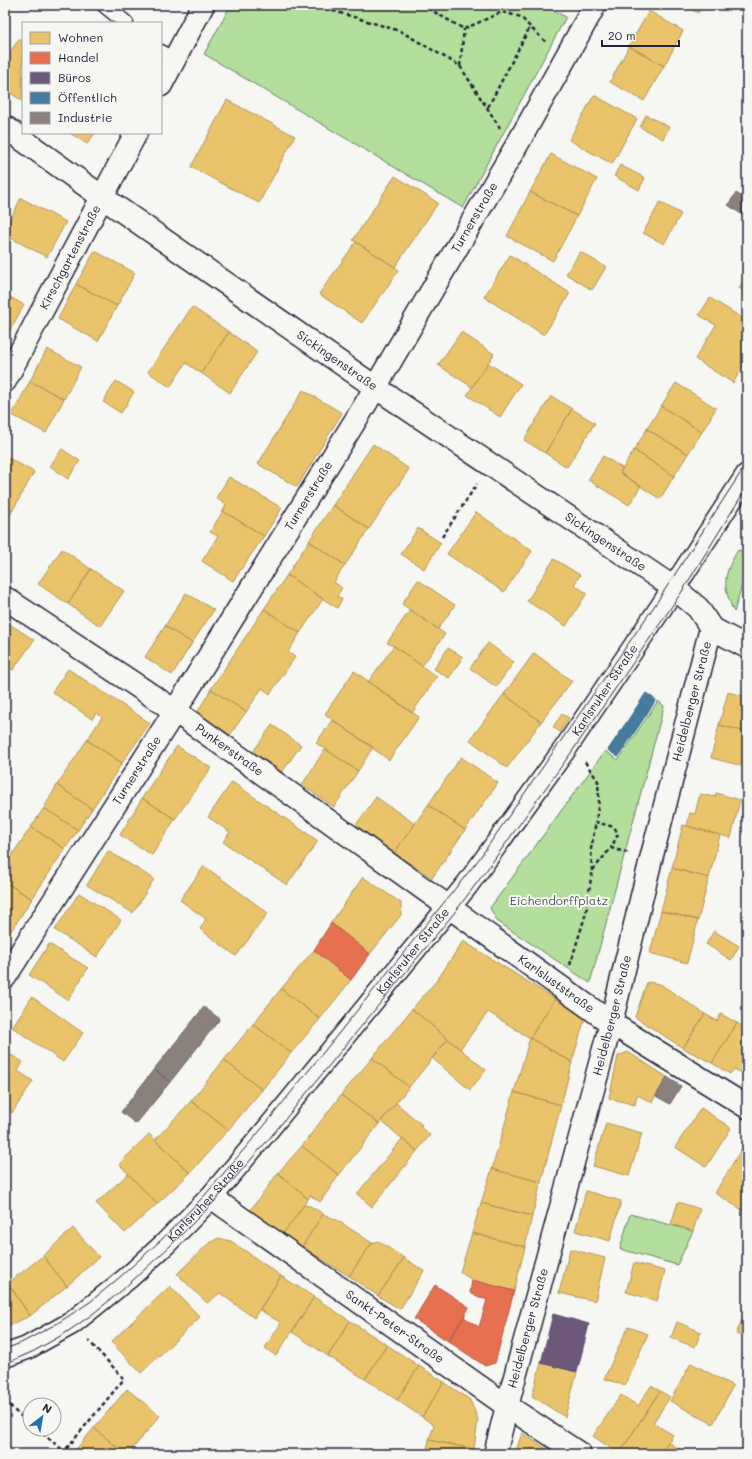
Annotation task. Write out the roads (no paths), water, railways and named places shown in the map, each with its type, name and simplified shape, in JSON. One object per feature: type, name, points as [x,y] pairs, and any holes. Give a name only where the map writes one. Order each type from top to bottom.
[{"type":"street","points":[[162,80],[167,57],[202,5]]},
{"type":"street","name":"Turnerstraße","points":[[5,976],[175,711],[375,387],[518,143],[595,5]]},
{"type":"street","name":"Sickingenstraße","points":[[5,127],[102,197],[375,387],[674,588]]},
{"type":"street","name":"Kirschgartenstraße","points":[[5,381],[135,134]]},
{"type":"street","name":"Karlsruher Straße","points":[[5,1356],[27,1348],[72,1323],[98,1303],[165,1244],[211,1197],[274,1123],[468,886],[565,749],[674,588],[747,475]]},
{"type":"street","name":"Heidelberger Straße","points":[[495,1454],[611,1024],[651,859],[711,628],[698,608],[674,588]]},
{"type":"street","name":"Punkerstraße","points":[[5,598],[175,711],[450,908]]},
{"type":"street","points":[[711,628],[747,647]]},
{"type":"street","name":"Karlsluststraße","points":[[450,908],[611,1024],[747,1107]]},
{"type":"street","name":"Sankt-Peter-Straße","points":[[211,1197],[507,1406],[580,1454]]},
{"type":"lane","points":[[104,5],[125,22]]},
{"type":"tram line","points":[[5,1349],[21,1343],[58,1323],[90,1302],[120,1277],[161,1240],[205,1195],[264,1126],[479,859],[655,605],[747,463]]},
{"type":"tram line","points":[[5,1364],[34,1351],[64,1334],[120,1292],[169,1247],[215,1201],[273,1134],[455,912],[488,868],[571,753],[681,593],[747,487]]},
{"type":"park label","name":"Eichendorffplatz","points":[[559,901]]}]
